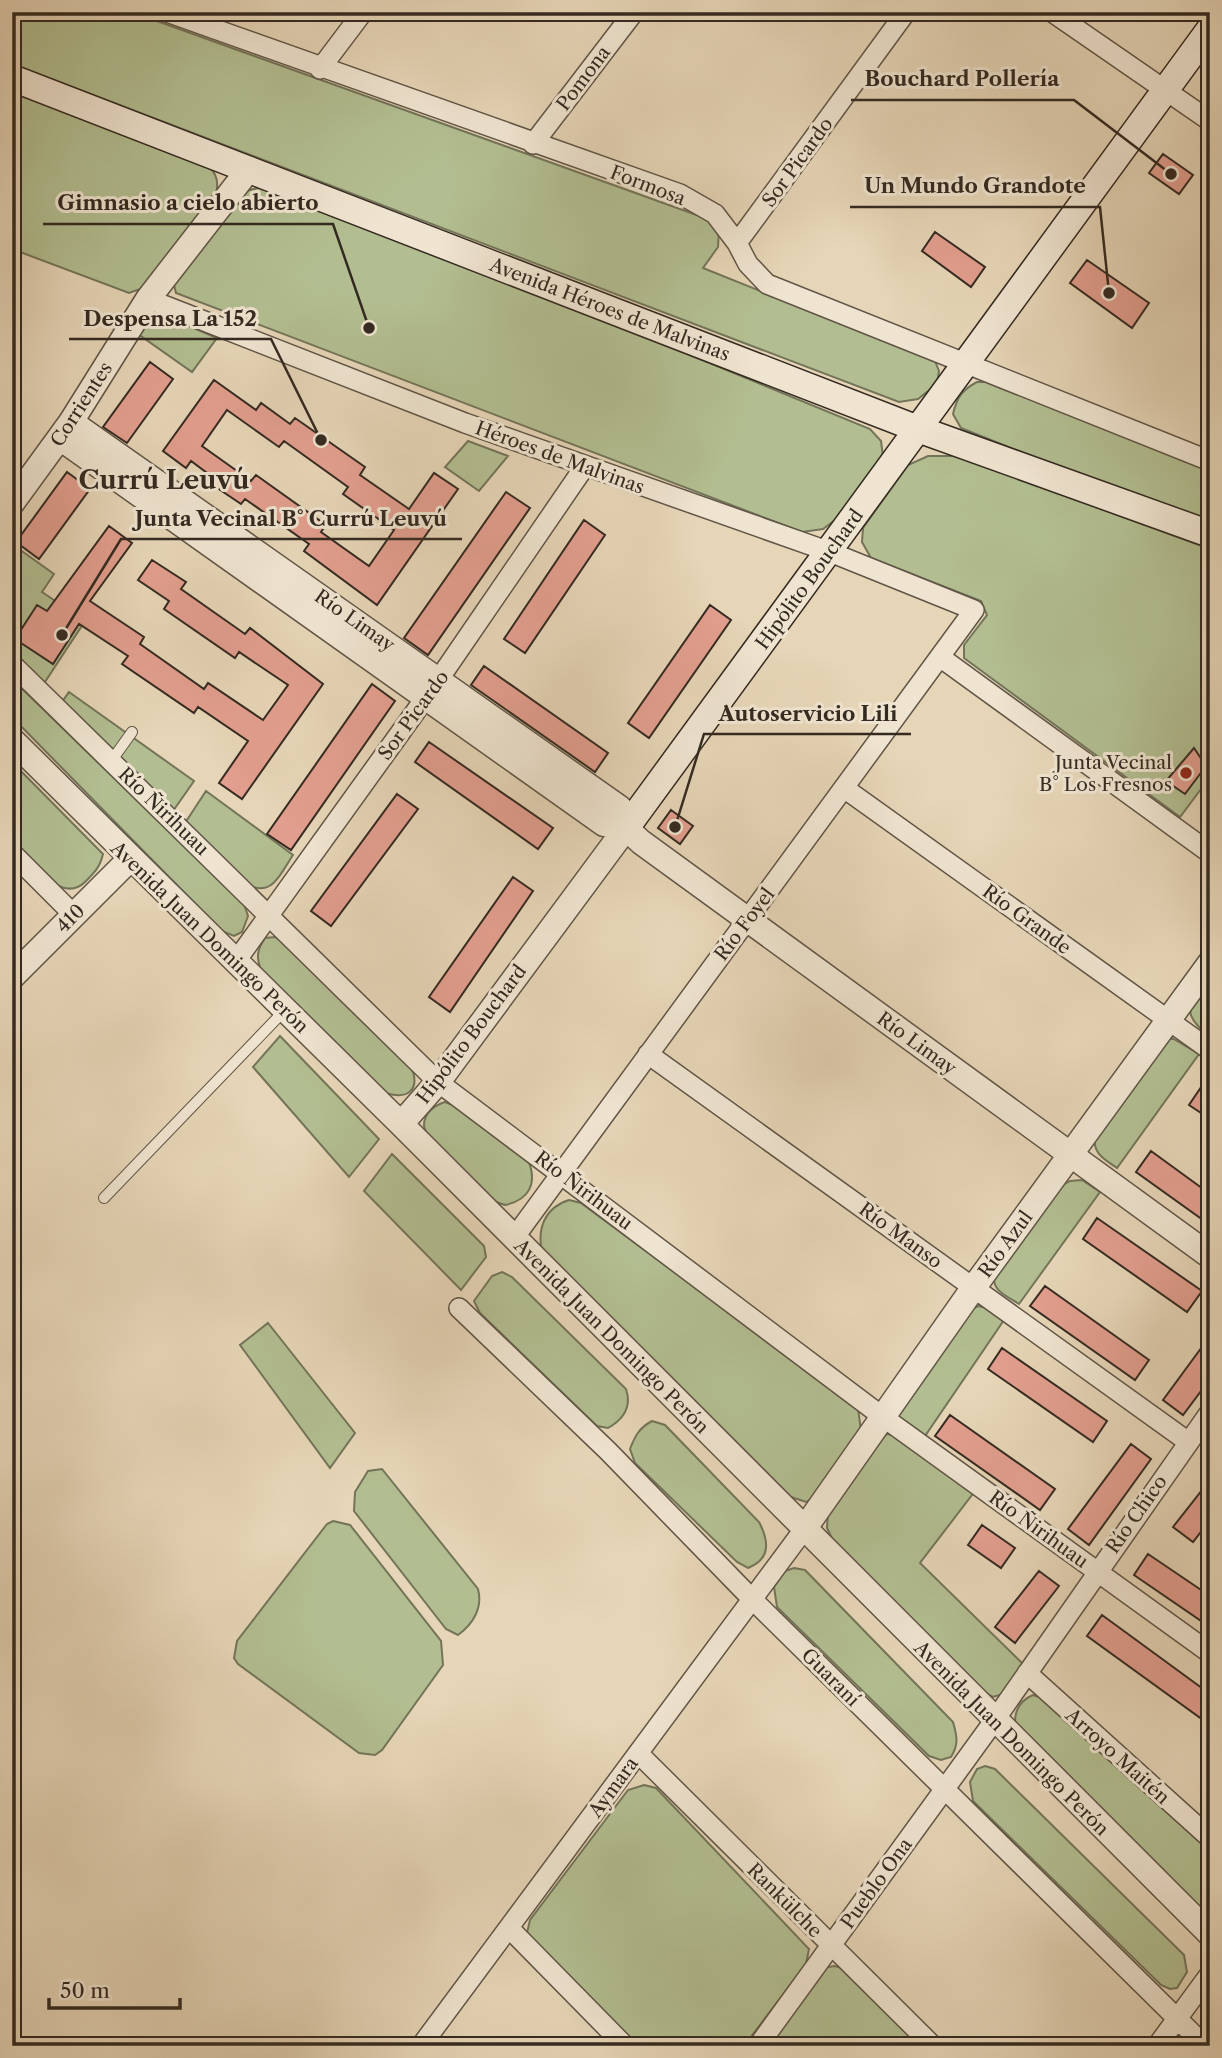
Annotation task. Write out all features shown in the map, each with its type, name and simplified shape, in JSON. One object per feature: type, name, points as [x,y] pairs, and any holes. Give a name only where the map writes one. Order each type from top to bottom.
[{"type":"main road","name":"Hipólito Bouchard","points":[[626,828],[1210,29]]},
{"type":"main road","name":"Avenida Héroes de Malvinas","points":[[12,78],[918,429],[1210,534]]},
{"type":"street","name":"Formosa","points":[[167,12],[320,69],[680,194],[715,215],[737,243],[748,264],[766,284],[1210,461]]},
{"type":"street","points":[[320,69],[363,12]]},
{"type":"street","name":"Pomona","points":[[533,144],[634,12]]},
{"type":"street","name":"Sor Picardo","points":[[737,243],[906,12]]},
{"type":"street","points":[[1052,12],[1210,121]]},
{"type":"street","name":"Corrientes","points":[[12,503],[65,430],[148,299],[248,169]]},
{"type":"street","name":"Héroes de Malvinas","points":[[148,299],[382,396],[830,552],[974,610]]},
{"type":"street","name":"Río Limay","points":[[65,430],[432,688],[620,808],[626,828],[1210,1256]]},
{"type":"street","name":"Sor Picardo","points":[[236,961],[432,688],[585,466]]},
{"type":"street","name":"Río Foyel","points":[[513,1238],[974,610]]},
{"type":"street","points":[[940,657],[1210,853]]},
{"type":"street","name":"Río Ñirihuau","points":[[12,664],[438,1082],[883,1417],[1210,1653]]},
{"type":"street","name":"Avenida Juan Domingo Perón","points":[[12,740],[401,1124],[994,1721],[1210,1934]]},
{"type":"street","name":"Río Grande","points":[[844,788],[1210,1050]]},
{"type":"street","name":"Hipólito Bouchard","points":[[401,1124],[438,1082],[626,828]]},
{"type":"street","points":[[12,853],[74,914]]},
{"type":"street","name":"410","points":[[12,977],[130,859]]},
{"type":"street","name":"Río Azul","points":[[805,1528],[974,1287],[1210,963]]},
{"type":"street","name":"Río Manso","points":[[648,1054],[1187,1441]]},
{"type":"street","name":"Guaraní","points":[[458,1308],[608,1451],[752,1599],[1205,2046]]},
{"type":"street","name":"Río Chico","points":[[994,1721],[1096,1570],[1210,1412]]},
{"type":"street","name":"Aymara","points":[[421,2046],[805,1528]]},
{"type":"street","name":"Arroyo Maitén","points":[[1027,1673],[1210,1839]]},
{"type":"street","name":"Pueblo Ona","points":[[758,2046],[994,1721]]},
{"type":"street","name":"Rankülche","points":[[638,1753],[933,2046]]},
{"type":"street","points":[[509,1928],[625,2046]]},
{"type":"street","points":[[1157,2046],[1210,1974]]},
{"type":"lane","points":[[112,761],[132,732]]},
{"type":"lane","points":[[104,1198],[285,1010]]},
{"type":"green space","points":[[12,12],[132,12],[705,218],[719,229],[718,247],[703,268],[935,361],[939,371],[937,384],[918,399],[899,402],[12,64]]},
{"type":"green space","points":[[12,88],[206,163],[213,171],[217,182],[216,196],[143,288],[129,293],[12,249]]},
{"type":"green space","points":[[273,184],[870,429],[881,441],[883,456],[839,517],[823,529],[802,532],[176,293],[174,285],[246,191]]},
{"type":"green space","points":[[175,320],[217,338],[192,372],[138,334],[147,321]]},
{"type":"green space","points":[[977,382],[990,382],[1210,469],[1210,522],[1083,477],[961,428],[953,414],[956,403],[967,388]]},
{"type":"green space","points":[[468,441],[508,456],[479,491],[445,467]]},
{"type":"green space","points":[[928,456],[957,456],[1210,549],[1210,777],[1180,817],[964,658],[964,645],[987,615],[981,601],[871,558],[862,542],[863,528],[908,465]]},
{"type":"green space","points":[[12,544],[54,574],[42,592],[85,621],[43,685],[12,655]]},
{"type":"green space","points":[[12,679],[244,904],[248,916],[242,932],[234,936],[222,931],[12,717]]},
{"type":"green space","points":[[69,692],[194,781],[173,811],[62,702]]},
{"type":"green space","points":[[12,762],[103,854],[94,872],[75,888],[55,884],[36,868],[12,841]]},
{"type":"green space","points":[[206,791],[293,855],[272,884],[267,887],[253,887],[185,823]]},
{"type":"green space","points":[[275,937],[285,941],[410,1064],[414,1081],[410,1091],[399,1095],[383,1092],[261,970],[258,957],[260,946],[265,938]]},
{"type":"green space","points":[[1210,980],[1210,1037],[1194,1021],[1190,1009]]},
{"type":"green space","points":[[280,1036],[379,1139],[349,1177],[253,1067]]},
{"type":"green space","points":[[1172,1038],[1199,1054],[1117,1168],[1097,1151],[1095,1136],[1163,1043]]},
{"type":"green space","points":[[445,1102],[455,1106],[529,1162],[532,1177],[525,1195],[505,1205],[493,1201],[474,1186],[441,1152],[424,1125],[431,1110]]},
{"type":"green space","points":[[392,1154],[484,1246],[486,1257],[461,1290],[364,1191]]},
{"type":"green space","points":[[1082,1180],[1100,1192],[1019,1304],[1005,1296],[995,1286],[994,1276],[1061,1186],[1070,1181]]},
{"type":"green space","points":[[569,1200],[581,1203],[858,1408],[861,1431],[818,1496],[806,1502],[788,1496],[542,1253],[544,1220],[554,1208]]},
{"type":"green space","points":[[502,1272],[512,1277],[626,1389],[627,1407],[614,1424],[608,1428],[597,1426],[480,1313],[474,1301],[492,1276]]},
{"type":"green space","points":[[978,1306],[987,1308],[1004,1320],[923,1439],[895,1415],[970,1310]]},
{"type":"green space","points":[[268,1323],[355,1433],[330,1468],[240,1345]]},
{"type":"green space","points":[[652,1421],[665,1425],[759,1522],[766,1543],[761,1560],[748,1568],[737,1562],[635,1463],[630,1449],[632,1444],[641,1430]]},
{"type":"green space","points":[[887,1434],[898,1436],[975,1491],[920,1563],[1024,1665],[1003,1694],[993,1697],[980,1690],[835,1545],[827,1528],[828,1512],[878,1441]]},
{"type":"green space","points":[[382,1469],[478,1589],[476,1615],[458,1635],[446,1629],[354,1511],[355,1492],[368,1471]]},
{"type":"green space","points":[[333,1521],[350,1525],[441,1641],[443,1665],[382,1750],[375,1755],[359,1753],[238,1664],[234,1658],[237,1641],[327,1524]]},
{"type":"green space","points":[[794,1568],[805,1570],[953,1722],[956,1740],[951,1757],[941,1760],[929,1756],[777,1607],[774,1587],[785,1571]]},
{"type":"green space","points":[[1033,1695],[1042,1698],[1210,1851],[1210,1920],[1015,1722],[1020,1706]]},
{"type":"green space","points":[[985,1766],[995,1769],[1184,1955],[1187,1972],[1177,1988],[1170,1989],[1161,1985],[973,1801],[970,1782],[977,1769]]},
{"type":"green space","points":[[644,1785],[656,1788],[809,1949],[806,1964],[744,2046],[637,2046],[527,1933],[530,1920],[628,1790]]},
{"type":"green space","points":[[824,1968],[843,1968],[920,2046],[767,2046]]},
{"type":"building","points":[[1163,154],[1193,175],[1179,194],[1149,173]]},
{"type":"building","points":[[935,232],[985,267],[971,287],[922,251]]},
{"type":"building","points":[[1087,260],[1149,303],[1132,328],[1070,283]]},
{"type":"building","points":[[150,362],[173,379],[127,443],[103,427]]},
{"type":"building","points":[[214,380],[256,410],[261,403],[290,424],[295,418],[365,467],[360,475],[409,509],[434,473],[458,489],[377,605],[304,551],[309,544],[245,499],[241,504],[207,481],[211,476],[191,461],[186,468],[163,451]],"holes":[[[227,410],[279,447],[284,441],[348,487],[343,494],[394,530],[369,566],[321,532],[326,525],[256,475],[251,481],[202,446]]]},
{"type":"building","points":[[67,472],[90,489],[39,559],[16,542]]},
{"type":"building","points":[[506,492],[530,508],[428,655],[404,638]]},
{"type":"building","points":[[584,520],[605,535],[525,653],[504,639]]},
{"type":"building","points":[[109,526],[132,543],[90,601],[144,637],[140,644],[204,689],[208,683],[263,720],[288,685],[239,652],[235,658],[164,609],[169,601],[138,580],[152,560],[186,582],[181,589],[245,634],[250,628],[323,684],[242,799],[219,783],[248,741],[198,707],[194,713],[122,664],[128,656],[79,624],[53,664],[15,639],[37,605],[47,611]]},
{"type":"building","points":[[710,605],[731,620],[649,738],[628,723]]},
{"type":"building","points":[[484,666],[608,753],[595,772],[471,685]]},
{"type":"building","points":[[372,684],[395,701],[291,850],[267,834]]},
{"type":"building","points":[[429,742],[553,828],[538,849],[415,762]]},
{"type":"building","name":"Junta Vecinal B° Los Fresnos","points":[[1194,748],[1206,766],[1185,794],[1166,781]]},
{"type":"building","points":[[397,794],[418,809],[331,926],[311,911]]},
{"type":"building","points":[[671,810],[693,826],[680,844],[658,828]]},
{"type":"building","points":[[513,877],[533,891],[450,1012],[429,997]]},
{"type":"building","points":[[1210,1074],[1210,1107],[1204,1115],[1189,1105]]},
{"type":"building","points":[[1151,1151],[1210,1194],[1210,1225],[1136,1172]]},
{"type":"building","points":[[1097,1218],[1202,1291],[1187,1312],[1083,1239]]},
{"type":"building","points":[[1045,1286],[1149,1360],[1135,1380],[1030,1306]]},
{"type":"building","points":[[1210,1336],[1210,1379],[1183,1415],[1163,1400]]},
{"type":"building","points":[[1002,1348],[1107,1421],[1093,1442],[988,1369]]},
{"type":"building","points":[[950,1415],[1055,1489],[1040,1510],[935,1436]]},
{"type":"building","points":[[1131,1444],[1151,1459],[1089,1545],[1068,1529]]},
{"type":"building","points":[[1210,1480],[1210,1520],[1193,1542],[1173,1527]]},
{"type":"building","points":[[982,1525],[1015,1548],[1001,1568],[968,1545]]},
{"type":"building","points":[[1148,1554],[1210,1596],[1210,1627],[1134,1575]]},
{"type":"building","points":[[1039,1571],[1059,1586],[1015,1643],[995,1627]]},
{"type":"building","points":[[1102,1615],[1210,1694],[1210,1725],[1087,1636]]},
{"type":"place","name":"Bouchard Pollería","points":[[1171,174]]},
{"type":"place","name":"Un Mundo Grandote","points":[[1109,293]]},
{"type":"place","name":"Gimnasio a cielo abierto","points":[[369,328]]},
{"type":"place","name":"Despensa La 152","points":[[321,440]]},
{"type":"place","name":"Junta Vecinal B° Currú Leuvú","points":[[62,635]]},
{"type":"place","name":"Junta Vecinal B° Los Fresnos","points":[[1186,773]]},
{"type":"place","name":"Autoservicio Lili","points":[[675,827]]},
{"type":"district","name":"Currú Leuvú","points":[[164,480]]}]
